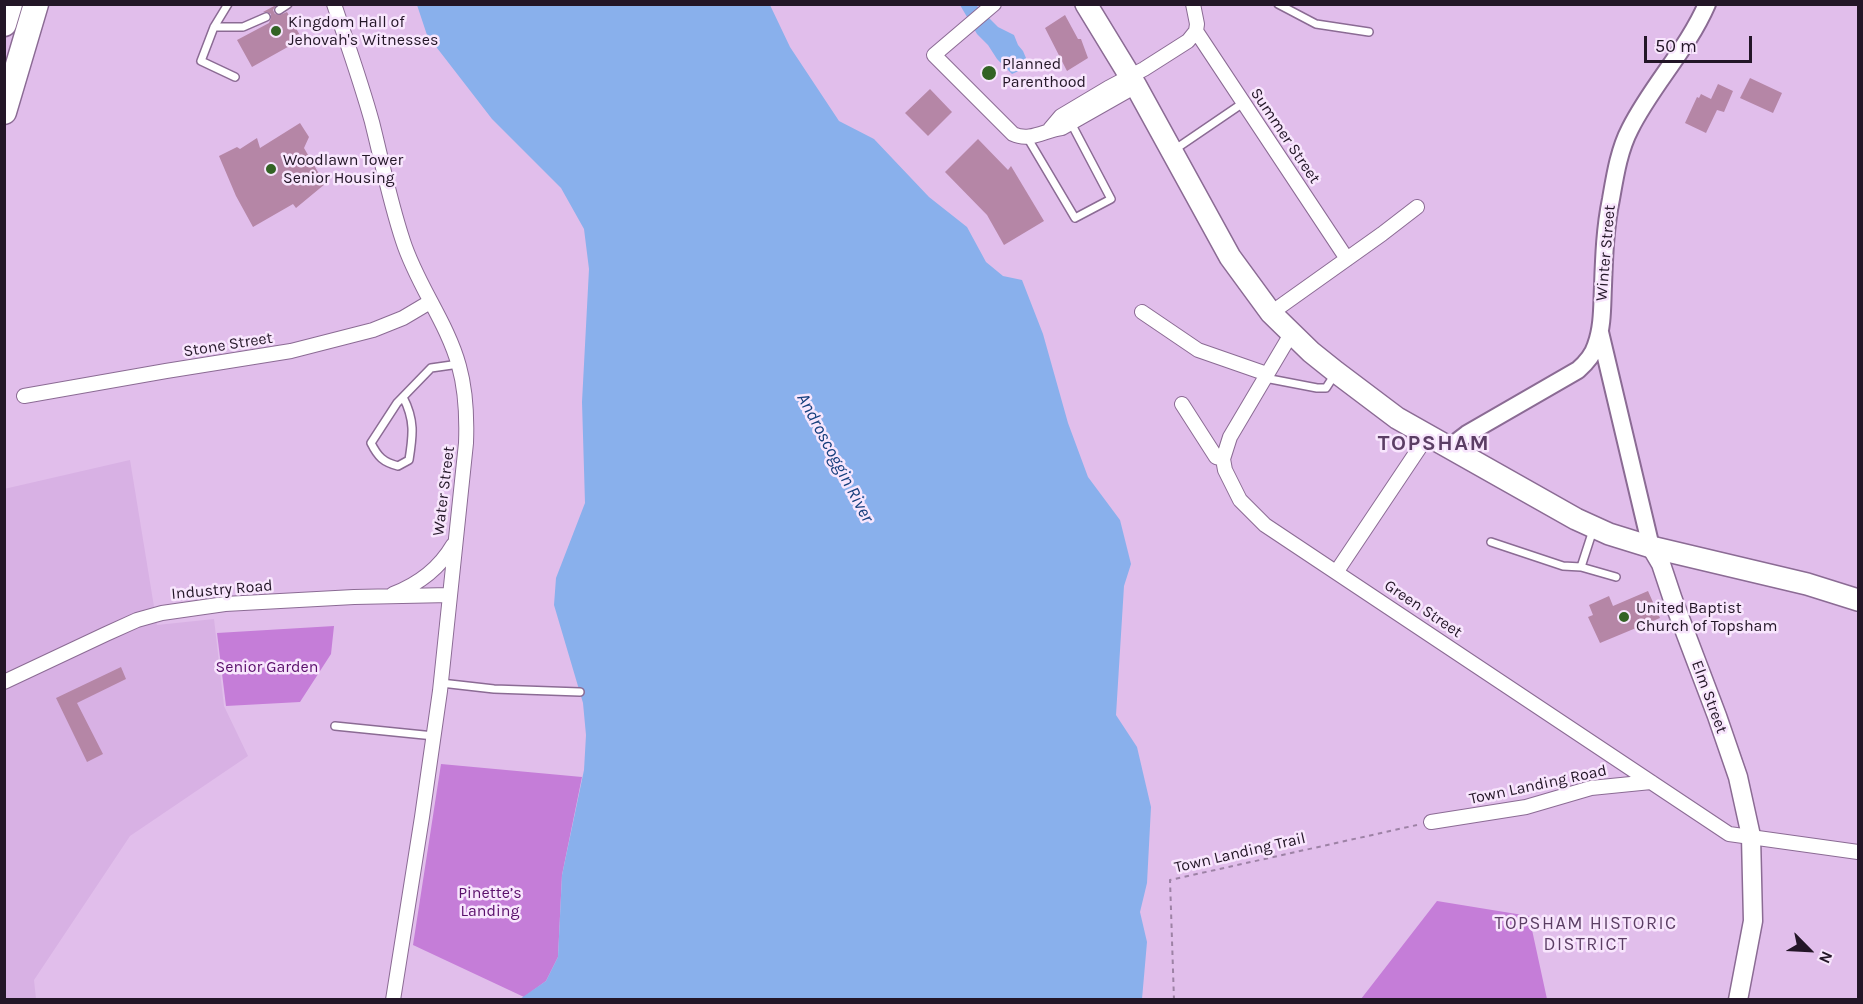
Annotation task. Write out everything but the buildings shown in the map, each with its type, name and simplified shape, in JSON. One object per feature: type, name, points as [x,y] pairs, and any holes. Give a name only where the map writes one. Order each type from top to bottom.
[{"type":"highway","points":[[4,24],[10,4]]},
{"type":"highway","points":[[4,112],[36,4]]},
{"type":"main road","points":[[1086,4],[1133,81],[1230,256],[1271,313],[1291,334],[1336,372],[1397,417],[1585,523],[1651,547],[1807,584],[1858,600]]},
{"type":"main road","name":"Elm Street","points":[[1651,547],[1661,564],[1717,716],[1738,777],[1751,836],[1753,921],[1738,999]]},
{"type":"street","name":"Water Street","points":[[334,4],[371,120],[407,256],[449,337],[459,364],[465,391],[467,417],[441,683],[393,999]]},
{"type":"street","points":[[994,4],[934,55],[1006,128],[1013,134],[1027,137],[1050,129],[1062,128],[1071,123],[1180,47],[1196,31]]},
{"type":"street","name":"Summer Street","points":[[1193,4],[1196,31],[1347,259]]},
{"type":"street","name":"Winter Street","points":[[1450,447],[1467,434],[1578,370],[1589,359],[1600,331],[1604,254],[1610,202],[1622,150],[1629,130],[1645,102],[1689,38],[1707,4]]},
{"type":"street","points":[[1050,129],[1061,116],[1108,87],[1133,81]]},
{"type":"street","points":[[1271,313],[1417,207]]},
{"type":"street","name":"Stone Street","points":[[24,396],[291,351],[373,330],[403,318],[430,302]]},
{"type":"street","points":[[1142,312],[1198,350],[1266,376]]},
{"type":"street","name":"Elm Street","points":[[1600,331],[1651,547]]},
{"type":"street","points":[[1182,404],[1216,457],[1223,459],[1230,437],[1291,334]]},
{"type":"street","points":[[1337,571],[1428,435]]},
{"type":"street","name":"Green Street","points":[[1223,459],[1225,470],[1240,500],[1265,525],[1730,834],[1858,852]]},
{"type":"street","name":"Industry Road","points":[[385,596],[423,579],[441,564],[455,540]]},
{"type":"street","name":"Industry Road","points":[[4,682],[137,620],[162,613],[225,604],[450,595]]},
{"type":"street","name":"Town Landing Road","points":[[1431,822],[1526,807],[1592,788],[1651,782]]},
{"type":"lane","points":[[228,4],[214,27],[201,61],[235,77]]},
{"type":"lane","points":[[279,10],[288,4]]},
{"type":"lane","points":[[1278,4],[1316,24],[1369,32]]},
{"type":"lane","points":[[214,27],[243,27],[266,17]]},
{"type":"lane","points":[[1172,152],[1243,103]]},
{"type":"lane","points":[[1027,137],[1075,218],[1111,199],[1071,123]]},
{"type":"lane","points":[[404,397],[411,411],[413,435],[409,460],[398,466],[386,463],[377,455],[371,443],[397,403],[431,369],[459,364]]},
{"type":"lane","points":[[1266,376],[1326,388],[1336,372]]},
{"type":"lane","points":[[1581,567],[1585,523]]},
{"type":"lane","points":[[1491,542],[1563,566],[1581,567],[1616,577]]},
{"type":"lane","points":[[441,683],[494,689],[580,692]]},
{"type":"lane","points":[[334,726],[434,736]]},
{"type":"path","name":"Town Landing Trail","points":[[1174,999],[1170,880],[1431,822]]},
{"type":"shaded area","points":[[130,460],[157,625],[214,619],[224,706],[248,756],[130,836],[34,980],[36,999],[5,999],[4,489]]},
{"type":"green space","name":"Senior Garden","points":[[334,626],[331,654],[300,702],[226,706],[217,633]]},
{"type":"green space","name":"Pinette’s Landing","points":[[441,764],[582,777],[562,875],[558,957],[546,981],[524,997],[413,945]]},
{"type":"green space","points":[[1437,901],[1529,916],[1547,999],[1361,999]]},
{"type":"water","name":"Androscoggin River","points":[[417,5],[770,5],[790,47],[839,121],[874,139],[929,197],[967,227],[986,262],[1003,276],[1022,280],[1043,334],[1068,423],[1088,477],[1120,520],[1131,564],[1124,586],[1116,715],[1137,747],[1151,807],[1147,883],[1140,912],[1147,942],[1142,999],[520,999],[546,981],[558,957],[562,875],[584,770],[586,735],[583,703],[554,605],[556,578],[585,503],[582,402],[589,269],[584,229],[561,188],[492,119],[427,35]]},
{"type":"water","points":[[960,5],[976,5],[998,27],[1014,35],[1026,58],[1021,70],[1012,74],[997,59],[977,34]]},
{"type":"place","name":"Kingdom Hall of Jehovah's Witnesses","points":[[276,31]]},
{"type":"place","name":"Planned Parenthood","points":[[989,73]]},
{"type":"place","name":"Woodlawn Tower Senior Housing","points":[[271,169]]},
{"type":"place","name":"United Baptist Church of Topsham","points":[[1624,617]]},
{"type":"district","name":"TOPSHAM","points":[[1434,444]]},
{"type":"district","name":"TOPSHAM HISTORIC DISTRICT","points":[[1586,934]]}]
